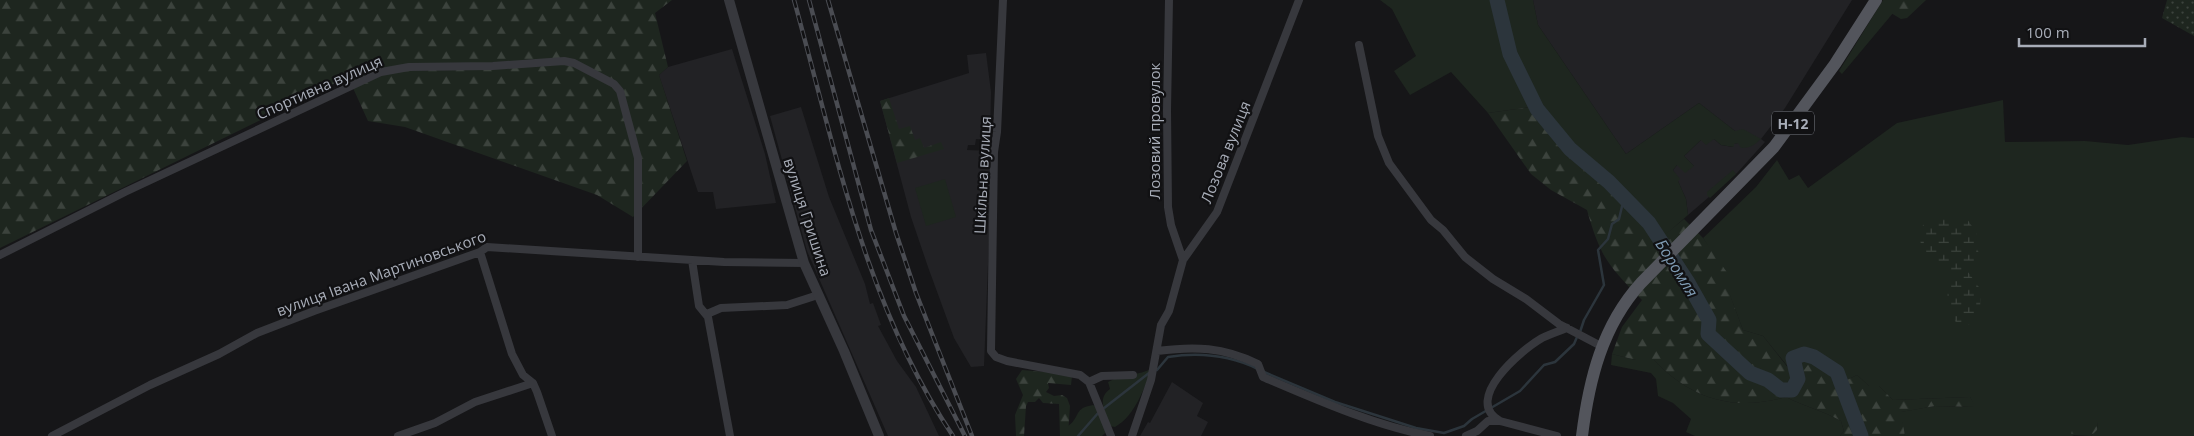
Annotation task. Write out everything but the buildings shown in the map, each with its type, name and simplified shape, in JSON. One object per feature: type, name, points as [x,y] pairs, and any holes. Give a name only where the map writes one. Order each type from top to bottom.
[{"type":"main road","name":"Н-12","points":[[1582,436],[1586,408],[1601,346],[1614,320],[1641,284],[1774,147],[1830,72],[1876,0]]},
{"type":"street","name":"вулиця Гришина","points":[[729,0],[804,264],[879,436]]},
{"type":"street","name":"Шкільна вулиця","points":[[1004,0],[997,132],[994,152],[991,351],[996,357],[1007,361],[1069,371],[1080,375],[1089,382]]},
{"type":"street","name":"Лозовий провулок","points":[[1169,0],[1168,207],[1171,225],[1183,260]]},
{"type":"street","name":"Лозова вулиця","points":[[1132,436],[1151,380],[1159,337],[1183,260],[1217,212],[1298,0]]},
{"type":"street","points":[[1358,45],[1378,136],[1389,163],[1431,220],[1443,230],[1465,256],[1493,279],[1568,328],[1601,346]]},
{"type":"street","name":"Спортивна вулиця","points":[[0,255],[125,192],[381,72],[409,67],[493,66],[552,61],[574,63],[608,80],[620,91],[638,158],[638,257]]},
{"type":"street","name":"вулиця Івана Мартиновського","points":[[52,436],[150,385],[219,354],[257,333],[314,310],[480,252],[487,247],[496,246],[692,260],[804,264]]},
{"type":"street","points":[[480,252],[512,354],[523,375],[533,383],[552,436]]},
{"type":"street","points":[[692,260],[699,306],[707,314],[730,436]]},
{"type":"street","points":[[707,314],[721,308],[787,305],[818,295]]},
{"type":"street","points":[[1500,421],[1488,410],[1488,395],[1505,369],[1542,338],[1568,328]]},
{"type":"street","points":[[1157,351],[1210,348],[1241,356],[1258,364],[1263,377],[1324,403],[1396,427],[1430,436]]},
{"type":"street","points":[[1111,436],[1089,382],[1102,376],[1133,375]]},
{"type":"street","points":[[398,436],[435,423],[475,402],[533,383]]},
{"type":"street","points":[[1466,436],[1477,431],[1488,421],[1500,421],[1557,436]]},
{"type":"shaded area","points":[[1533,0],[1852,0],[1785,108],[1761,139],[1765,142],[1737,173],[1688,215],[1686,199],[1673,170],[1677,165],[1694,166],[1684,156],[1701,140],[1714,139],[1721,145],[1733,147],[1733,144],[1738,143],[1735,131],[1699,103],[1626,154],[1538,25]]},
{"type":"shaded area","points":[[732,49],[765,154],[776,203],[716,209],[713,192],[698,192],[659,75],[668,67]]},
{"type":"shaded area","points":[[986,53],[991,92],[990,140],[976,139],[975,145],[968,145],[967,150],[990,151],[984,366],[971,367],[954,338],[928,267],[911,217],[880,101],[969,73],[967,55]]},
{"type":"shaded area","points":[[801,107],[829,197],[865,284],[870,304],[873,303],[881,325],[878,326],[897,361],[916,387],[939,436],[888,436],[807,251],[770,116]]},
{"type":"shaded area","points":[[1172,382],[1203,403],[1197,416],[1208,422],[1201,436],[1140,436],[1148,422],[1150,423]]},
{"type":"green space","points":[[0,0],[672,0],[655,13],[668,67],[659,75],[687,161],[633,217],[597,195],[405,127],[368,121],[348,77],[0,248]]},
{"type":"green space","points":[[1380,0],[1533,0],[1538,25],[1626,154],[1699,103],[1735,131],[1743,129],[1761,139],[1752,146],[1741,148],[1738,143],[1734,144],[1734,147],[1721,145],[1714,139],[1706,145],[1701,140],[1684,156],[1694,166],[1685,173],[1677,165],[1673,170],[1680,179],[1678,181],[1686,199],[1688,215],[1661,239],[1649,220],[1624,198],[1609,179],[1571,146],[1538,106],[1488,113],[1451,72],[1410,95],[1394,71],[1416,56],[1392,9]]},
{"type":"green space","points":[[1883,0],[1904,0],[1842,74],[1839,71]]},
{"type":"green space","points":[[1892,0],[1926,0],[1907,18],[1901,19],[1891,13]]},
{"type":"green space","points":[[2167,0],[2194,0],[2194,36],[2162,18]]},
{"type":"green space","points":[[889,98],[899,129],[910,126],[915,140],[920,138],[924,148],[941,142],[944,149],[897,163],[880,101]]},
{"type":"green space","points":[[2003,100],[2005,142],[2085,141],[2128,145],[2182,137],[2194,138],[2194,436],[2091,436],[2097,430],[2098,422],[2071,434],[2074,436],[1905,436],[1900,412],[1935,406],[1975,407],[1970,397],[1893,400],[1879,386],[1870,387],[1857,375],[1841,383],[1833,383],[1827,364],[1814,357],[1798,379],[1763,336],[1743,330],[1716,259],[1703,238],[1756,187],[1777,160],[1789,180],[1799,175],[1808,188],[1897,123]]},
{"type":"green space","points":[[1538,106],[1571,146],[1609,179],[1624,198],[1649,220],[1661,238],[1684,219],[1703,238],[1733,281],[1730,295],[1743,330],[1763,336],[1797,379],[1814,357],[1827,364],[1833,383],[1841,383],[1857,375],[1869,386],[1879,386],[1893,400],[1970,397],[1976,407],[1935,406],[1901,412],[1905,436],[1840,436],[1844,431],[1841,421],[1786,397],[1749,403],[1714,399],[1698,393],[1683,384],[1654,360],[1636,360],[1612,354],[1622,327],[1642,300],[1607,260],[1596,239],[1587,210],[1551,190],[1531,174],[1488,113]]},
{"type":"green space","points":[[1733,170],[1736,174],[1710,198],[1707,192]]},
{"type":"green space","points":[[945,179],[956,217],[926,226],[915,188]]},
{"type":"green space","points":[[1947,218],[1967,219],[1976,232],[1979,258],[1968,272],[1981,290],[1980,308],[1973,323],[1960,328],[1949,308],[1948,288],[1950,272],[1922,252],[1920,238],[1923,225]]},
{"type":"green space","points":[[1612,354],[1636,360],[1654,360],[1683,384],[1698,393],[1714,399],[1749,403],[1786,397],[1841,421],[1844,431],[1840,436],[1695,436],[1686,432],[1691,419],[1673,403],[1658,396],[1656,379],[1651,373],[1611,365]]},
{"type":"green space","points":[[1153,368],[1134,409],[1115,427],[1110,426],[1103,406],[1104,397],[1110,389],[1108,382]]},
{"type":"green space","points":[[1022,370],[1069,374],[1072,376],[1071,385],[1048,383],[1049,388],[1046,392],[1054,396],[1062,395],[1067,398],[1070,406],[1068,436],[1060,436],[1059,404],[1043,403],[1039,398],[1035,402],[1028,402],[1026,406],[1024,436],[1016,436],[1015,415],[1023,395],[1016,379]]},
{"type":"green space","points":[[1093,405],[1099,408],[1106,432],[1102,436],[1068,436],[1068,426],[1082,408]]},
{"type":"green space","points":[[2093,417],[2098,422],[2097,430],[2091,436],[2071,435],[2073,426],[2084,424]]},
{"type":"waterway","name":"Боромля","points":[[1497,0],[1510,54],[1537,109],[1570,149],[1609,182],[1649,223],[1687,281],[1709,320],[1708,334],[1750,373],[1768,380],[1781,390],[1792,390],[1798,379],[1793,358],[1804,354],[1814,357],[1837,372],[1861,436]]},
{"type":"waterway","points":[[1580,332],[1584,320],[1604,285],[1598,250],[1608,239],[1612,224],[1619,219],[1624,198]]},
{"type":"waterway","points":[[1264,372],[1335,402],[1416,428],[1444,433],[1464,426],[1472,419],[1520,391],[1544,365],[1555,362],[1574,344],[1577,337]]},
{"type":"waterway","points":[[1157,370],[1168,357],[1191,355],[1225,358],[1258,369]]},
{"type":"waterway","points":[[1078,436],[1099,412],[1149,373]]},
{"type":"railway","points":[[794,0],[839,169],[875,280],[897,334],[923,386],[953,436]]},
{"type":"railway","points":[[809,0],[871,230],[904,316],[965,436]]},
{"type":"railway","points":[[828,0],[896,233],[916,293],[972,436]]}]
